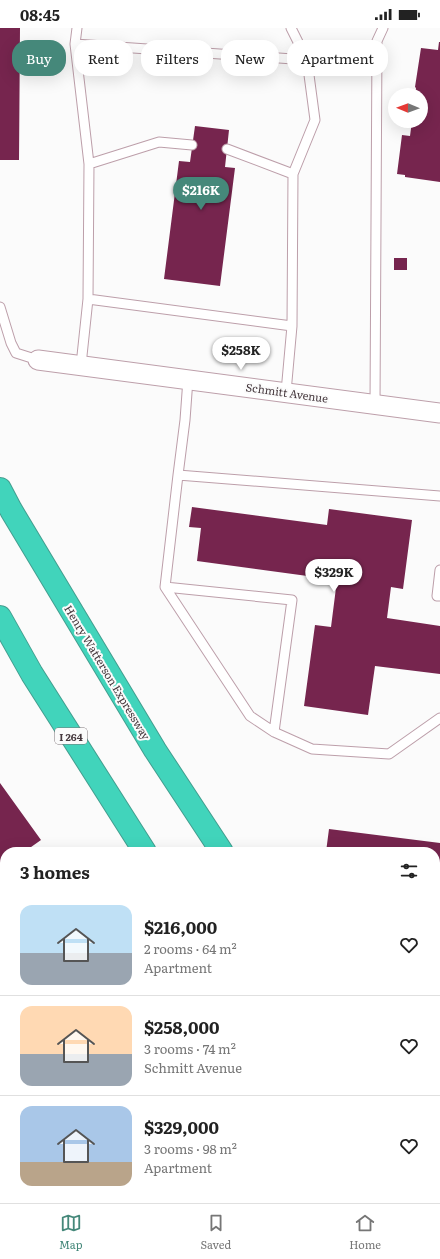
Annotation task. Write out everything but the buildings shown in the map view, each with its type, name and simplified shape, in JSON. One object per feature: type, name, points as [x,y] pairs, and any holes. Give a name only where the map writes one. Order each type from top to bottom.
[{"type":"highway","name":"Henry Watterson Expressway","points":[[0,489],[10,510],[146,736],[219,847]]},
{"type":"highway","name":"I 264","points":[[0,618],[32,674],[143,847]]},
{"type":"street","name":"Schmitt Avenue","points":[[38,360],[440,413]]},
{"type":"lane","points":[[76,40],[77,28]]},
{"type":"lane","points":[[292,28],[298,40]]},
{"type":"lane","points":[[375,404],[377,41],[383,28]]},
{"type":"lane","points":[[133,48],[287,59]]},
{"type":"lane","points":[[79,76],[89,164],[88,299],[81,365]]},
{"type":"lane","points":[[286,392],[292,326],[293,174],[314,120],[309,76]]},
{"type":"lane","points":[[89,164],[159,142],[192,145]]},
{"type":"lane","points":[[227,149],[293,174]]},
{"type":"lane","points":[[88,299],[292,326]]},
{"type":"lane","points":[[0,308],[11,343],[16,353],[38,360]]},
{"type":"lane","points":[[188,379],[185,420],[165,587],[250,716],[274,732],[312,749],[390,754],[440,718]]},
{"type":"lane","points":[[178,475],[440,496]]},
{"type":"lane","points":[[440,570],[437,596],[440,596]]},
{"type":"lane","points":[[165,587],[292,600],[274,732]]}]
